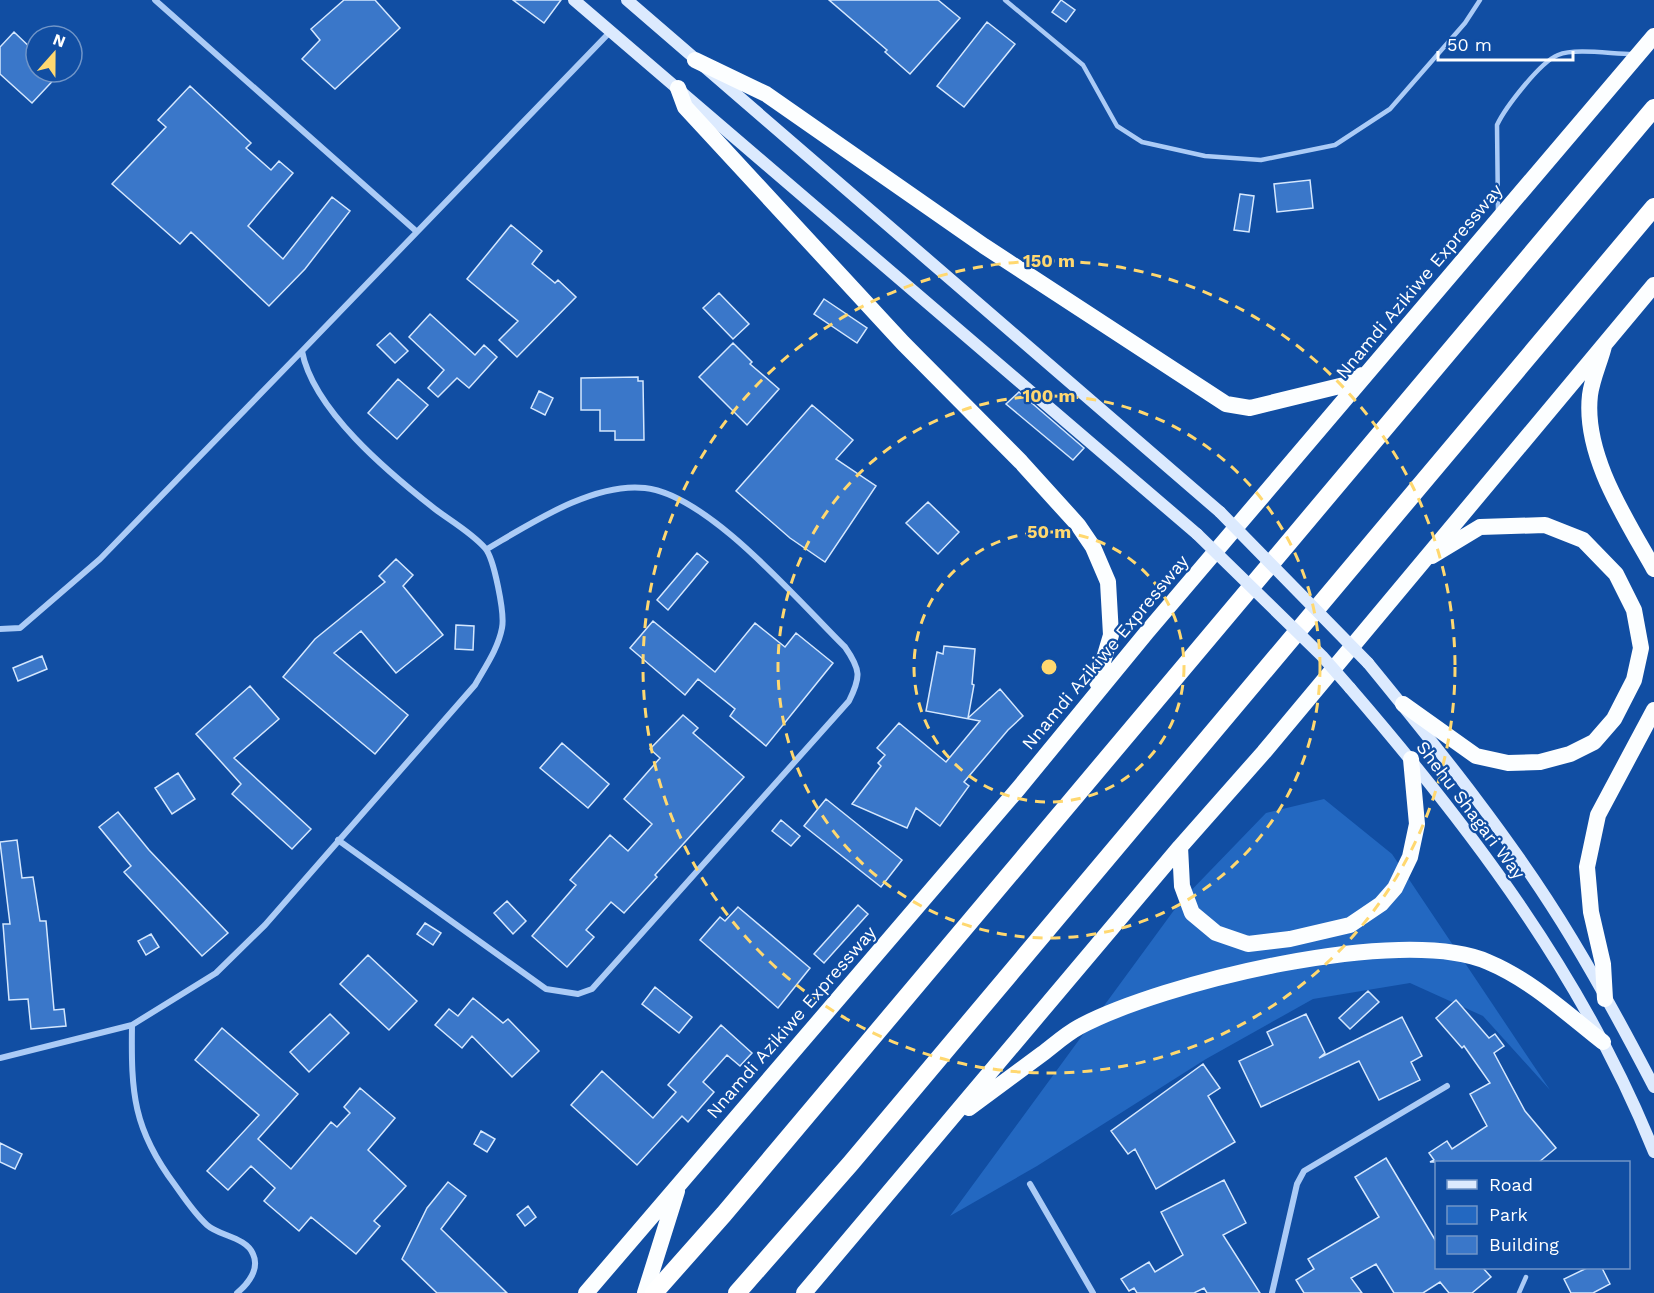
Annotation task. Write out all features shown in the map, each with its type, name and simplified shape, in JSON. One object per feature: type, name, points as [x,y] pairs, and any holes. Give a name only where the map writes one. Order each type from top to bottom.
[{"type":"highway","name":"Nnamdi Azikiwe Expressway","points":[[586,1293],[1018,789],[1100,689],[1654,36]]},
{"type":"highway","points":[[694,60],[766,94],[984,246],[1226,404],[1250,408],[1344,385],[1374,368]]},
{"type":"highway","points":[[678,88],[685,107],[880,318],[1021,462],[1078,525],[1093,547],[1108,582],[1111,635],[1097,682],[1100,689]]},
{"type":"highway","points":[[654,1293],[724,1214],[1654,108]]},
{"type":"highway","points":[[737,1293],[858,1154],[1654,207]]},
{"type":"highway","points":[[804,1293],[1180,847],[1264,753],[1654,285]]},
{"type":"highway","points":[[1607,339],[1590,395],[1594,444],[1611,492],[1654,569]]},
{"type":"highway","points":[[1403,704],[1476,756],[1508,763],[1540,762],[1570,754],[1594,742],[1614,719],[1634,680],[1641,648],[1634,610],[1616,574],[1583,540],[1574,536],[1545,525],[1480,527],[1421,562]]},
{"type":"highway","points":[[1605,999],[1603,964],[1591,912],[1587,867],[1598,815],[1654,710]]},
{"type":"highway","points":[[1180,847],[1182,886],[1192,913],[1216,933],[1248,944],[1290,939],[1350,925],[1381,904],[1395,888],[1410,857],[1417,824],[1411,759]]},
{"type":"highway","points":[[946,1124],[1078,1028],[1147,998],[1227,975],[1318,958],[1390,951],[1446,951],[1487,961],[1533,987],[1603,1042]]},
{"type":"highway","points":[[645,1293],[680,1182]]},
{"type":"main road","name":"Shehu Shagari Way","points":[[574,0],[1197,534],[1322,656],[1411,759],[1483,850],[1603,1042],[1654,1152]]},
{"type":"main road","name":"Shehu Shagari Way","points":[[627,0],[1220,512],[1368,663],[1403,704],[1527,871],[1572,939],[1654,1087]]},
{"type":"street","points":[[155,0],[416,231]]},
{"type":"street","points":[[0,629],[20,628],[100,559],[610,32]]},
{"type":"street","points":[[0,1058],[132,1024],[180,996],[224,966],[265,925],[338,840],[462,703],[498,645],[503,626],[501,601],[487,549],[424,500],[364,444],[323,398],[308,374],[302,351]]},
{"type":"street","points":[[338,840],[546,988],[578,994],[592,989],[849,701],[856,688],[859,674],[856,662],[845,647],[740,544],[694,507],[670,493],[644,488],[615,490],[559,507],[487,549]]},
{"type":"street","points":[[132,1024],[132,1068],[136,1111],[154,1157],[196,1215],[209,1227],[247,1245],[253,1253],[255,1269],[251,1278],[237,1293]]},
{"type":"street","points":[[1272,1293],[1297,1184],[1305,1171],[1448,1086]]},
{"type":"street","points":[[1030,1184],[1093,1293]]},
{"type":"lane","points":[[1005,0],[1083,65],[1117,126],[1142,142],[1205,156],[1261,160],[1335,145],[1390,109],[1465,23],[1480,0]]},
{"type":"lane","points":[[1498,221],[1497,125],[1502,114],[1545,64],[1557,55],[1639,54]]},
{"type":"lane","points":[[1520,1293],[1526,1277]]},
{"type":"green space","points":[[1324,799],[1392,854],[1550,1090],[1483,1016],[1410,983],[1313,999],[1206,1059],[1037,1166],[950,1216],[1180,902],[1266,813]]},
{"type":"building","points":[[344,0],[375,0],[400,28],[335,89],[302,59],[320,40],[311,29]]},
{"type":"building","points":[[513,0],[561,0],[544,23]]},
{"type":"building","points":[[829,0],[938,0],[960,18],[910,74],[885,52],[887,50]]},
{"type":"building","points":[[1061,0],[1075,10],[1066,22],[1052,12]]},
{"type":"building","points":[[987,22],[1015,44],[964,107],[937,86]]},
{"type":"building","points":[[14,32],[24,42],[24,84],[50,84],[32,103],[0,74],[0,47]]},
{"type":"building","points":[[190,86],[251,143],[246,148],[271,170],[279,161],[293,173],[248,226],[283,259],[332,197],[350,211],[305,269],[269,306],[191,232],[180,244],[112,184],[166,127],[158,120]]},
{"type":"building","points":[[1310,180],[1313,208],[1277,212],[1274,184]]},
{"type":"building","points":[[1240,194],[1254,196],[1249,232],[1234,230]]},
{"type":"building","points":[[511,225],[542,251],[532,264],[555,283],[558,280],[576,297],[517,357],[499,340],[518,321],[467,279]]},
{"type":"building","points":[[719,293],[749,324],[733,339],[703,308]]},
{"type":"building","points":[[824,299],[867,328],[857,343],[814,314]]},
{"type":"building","points":[[430,314],[475,355],[484,345],[497,357],[469,388],[457,378],[438,397],[428,388],[444,370],[409,337]]},
{"type":"building","points":[[390,333],[408,351],[395,363],[377,345]]},
{"type":"building","points":[[733,343],[752,362],[750,364],[779,389],[747,425],[699,377]]},
{"type":"building","points":[[638,377],[638,381],[643,381],[644,440],[615,440],[615,431],[600,431],[600,410],[581,410],[581,378]]},
{"type":"building","points":[[398,379],[428,405],[397,439],[368,413]]},
{"type":"building","points":[[539,391],[553,398],[545,415],[531,408]]},
{"type":"building","points":[[1019,392],[1084,448],[1073,460],[1006,404]]},
{"type":"building","points":[[812,405],[853,440],[836,459],[876,486],[825,562],[790,538],[736,491]]},
{"type":"building","points":[[928,502],[959,532],[938,554],[906,523]]},
{"type":"building","points":[[697,553],[708,562],[668,610],[657,600]]},
{"type":"building","points":[[396,559],[413,575],[403,586],[443,635],[396,673],[361,631],[334,653],[408,715],[375,754],[283,677],[315,639],[385,582],[379,576]]},
{"type":"building","points":[[653,621],[715,672],[755,623],[785,647],[796,633],[833,663],[766,746],[730,716],[735,709],[698,679],[685,695],[630,648]]},
{"type":"building","points":[[456,625],[474,626],[473,650],[455,649]]},
{"type":"building","points":[[944,646],[975,649],[972,684],[974,685],[968,718],[1000,689],[1023,716],[1008,730],[964,782],[969,786],[940,826],[916,808],[907,828],[852,804],[881,766],[878,763],[885,755],[877,748],[899,723],[946,762],[980,721],[926,711],[937,652],[943,654]]},
{"type":"building","points":[[42,656],[47,669],[18,681],[13,668]]},
{"type":"building","points":[[250,686],[279,719],[234,758],[311,829],[292,849],[232,794],[241,784],[196,734]]},
{"type":"building","points":[[683,715],[698,728],[693,733],[744,777],[655,875],[657,877],[624,913],[611,902],[586,930],[594,937],[567,967],[532,936],[576,885],[570,880],[610,835],[628,851],[652,824],[624,799],[660,758],[650,749]]},
{"type":"building","points":[[562,743],[609,784],[588,808],[540,768]]},
{"type":"building","points":[[178,773],[195,799],[172,814],[155,788]]},
{"type":"building","points":[[826,799],[902,860],[881,887],[804,826]]},
{"type":"building","points":[[118,812],[149,850],[228,933],[202,956],[124,872],[131,866],[99,827]]},
{"type":"building","points":[[781,820],[800,836],[791,846],[772,831]]},
{"type":"building","points":[[17,840],[22,878],[33,877],[40,921],[46,921],[54,1010],[64,1009],[66,1026],[31,1029],[28,999],[9,1000],[3,924],[10,924],[0,842]]},
{"type":"building","points":[[507,901],[526,921],[513,934],[494,913]]},
{"type":"building","points":[[858,905],[868,914],[824,963],[814,954]]},
{"type":"building","points":[[738,907],[810,968],[778,1008],[700,940],[720,917],[725,921]]},
{"type":"building","points":[[425,923],[441,933],[433,945],[417,934]]},
{"type":"building","points":[[151,934],[159,947],[146,955],[138,941]]},
{"type":"building","points":[[368,955],[417,1001],[389,1030],[340,984]]},
{"type":"building","points":[[655,987],[692,1017],[679,1033],[642,1004]]},
{"type":"building","points":[[1368,991],[1379,1002],[1350,1029],[1339,1018]]},
{"type":"building","points":[[473,998],[503,1023],[508,1019],[539,1051],[512,1077],[472,1036],[462,1048],[435,1025],[449,1009],[458,1016]]},
{"type":"building","points":[[1456,1000],[1489,1038],[1495,1034],[1504,1046],[1494,1053],[1525,1111],[1556,1148],[1540,1161],[1430,1162],[1434,1160],[1429,1153],[1447,1141],[1452,1149],[1487,1126],[1470,1094],[1490,1083],[1464,1046],[1462,1048],[1436,1018]]},
{"type":"building","points":[[330,1014],[349,1033],[309,1072],[290,1052]]},
{"type":"building","points":[[1306,1014],[1325,1053],[1319,1058],[1402,1017],[1422,1056],[1411,1062],[1420,1080],[1379,1100],[1359,1061],[1261,1107],[1239,1061],[1273,1045],[1267,1032]]},
{"type":"building","points":[[721,1025],[752,1053],[740,1066],[727,1055],[703,1082],[714,1092],[688,1122],[682,1116],[637,1165],[571,1105],[602,1071],[653,1118],[676,1092],[668,1085]]},
{"type":"building","points":[[222,1028],[298,1094],[258,1139],[291,1169],[331,1122],[337,1127],[350,1113],[344,1107],[360,1088],[395,1118],[368,1150],[406,1186],[374,1221],[380,1226],[356,1254],[311,1217],[299,1231],[264,1201],[275,1188],[251,1166],[228,1190],[207,1171],[259,1115],[195,1060]]},
{"type":"building","points":[[1203,1064],[1220,1088],[1208,1096],[1235,1142],[1156,1189],[1135,1149],[1128,1154],[1111,1131]]},
{"type":"building","points":[[481,1131],[495,1139],[487,1152],[474,1144]]},
{"type":"building","points":[[0,1143],[22,1154],[15,1169],[0,1162]]},
{"type":"building","points":[[1386,1158],[1435,1240],[1435,1269],[1484,1269],[1491,1277],[1472,1293],[1449,1293],[1440,1282],[1423,1293],[1394,1293],[1376,1264],[1351,1278],[1362,1293],[1304,1293],[1296,1280],[1314,1269],[1308,1259],[1379,1217],[1355,1177]]},
{"type":"building","points":[[1224,1180],[1246,1223],[1223,1235],[1260,1293],[1207,1293],[1204,1288],[1194,1293],[1137,1293],[1134,1288],[1129,1291],[1121,1279],[1149,1262],[1155,1272],[1183,1255],[1161,1212]]},
{"type":"building","points":[[448,1182],[466,1196],[441,1229],[507,1293],[437,1293],[402,1259],[427,1208]]},
{"type":"building","points":[[528,1206],[536,1217],[525,1226],[517,1215]]},
{"type":"building","points":[[1585,1269],[1602,1269],[1610,1284],[1593,1293],[1571,1293],[1564,1279]]}]
